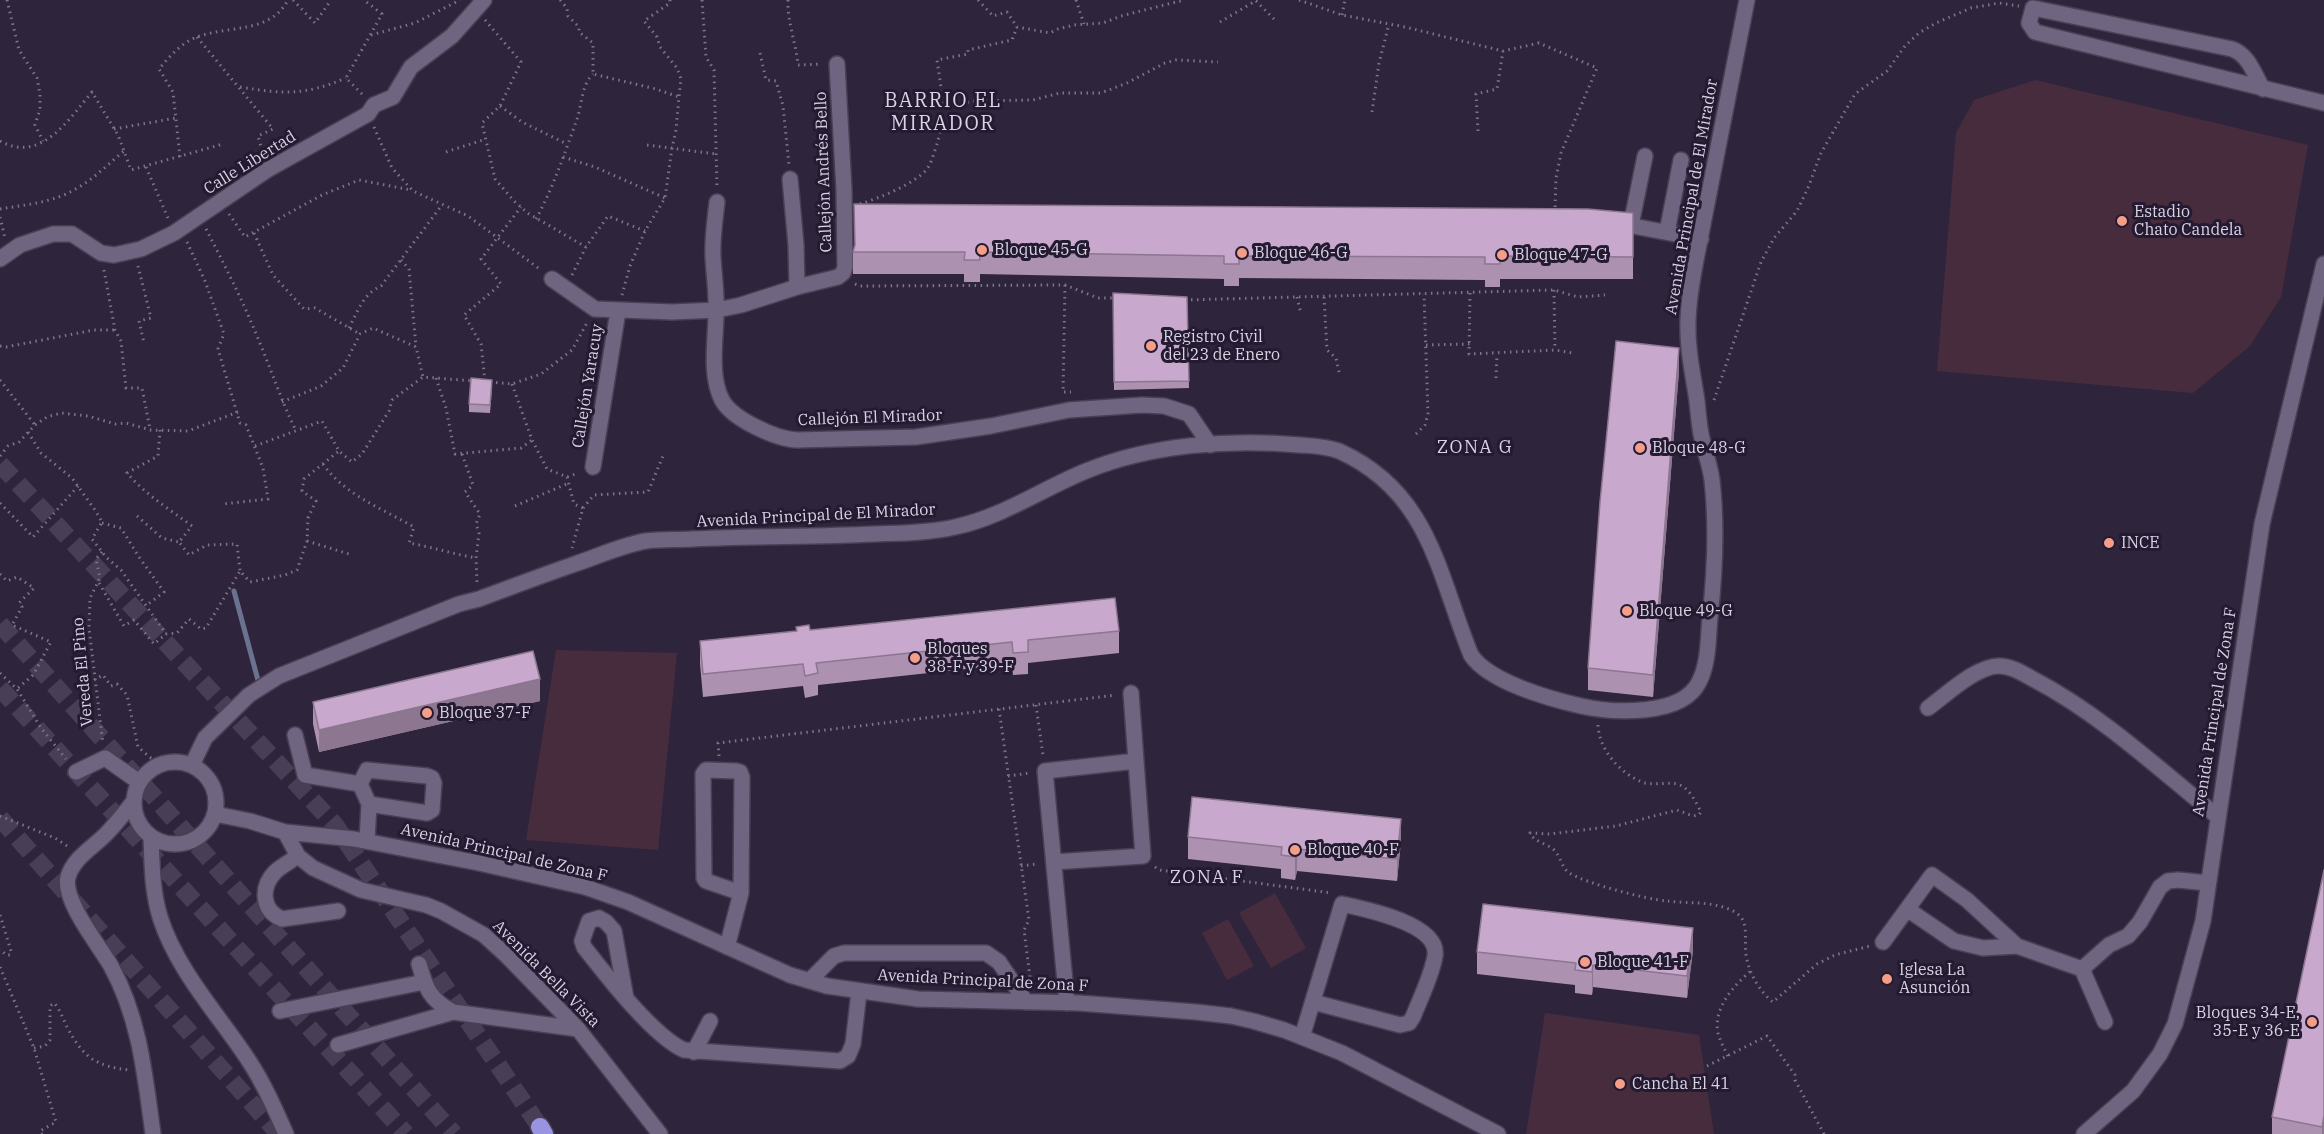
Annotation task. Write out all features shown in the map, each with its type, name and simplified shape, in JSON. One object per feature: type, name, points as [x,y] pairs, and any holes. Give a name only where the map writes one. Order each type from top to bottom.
[{"type":"street","name":"Avenida Principal de El Mirador","points":[[192,765],[205,738],[249,695],[279,676],[459,604],[610,551],[646,542],[744,536],[808,537],[885,534],[954,527],[1015,506],[1060,482],[1113,460],[1149,452],[1210,445],[1285,443],[1323,445],[1341,452],[1378,476],[1410,507],[1422,525],[1443,573],[1464,636],[1478,664],[1502,680],[1556,699],[1598,709],[1627,711],[1677,703],[1690,695],[1699,683],[1707,645],[1714,554],[1712,478],[1700,433],[1687,345],[1691,293],[1747,0]]},
{"type":"street","name":"Calle Libertad","points":[[101,253],[114,255],[141,249],[177,231],[267,170],[393,97],[411,67],[452,36],[480,5]]},
{"type":"street","points":[[2262,89],[2241,52],[2033,8],[2029,23],[2035,32],[2262,89],[2324,103]]},
{"type":"street","name":"Callejón Andrés Bello","points":[[837,64],[845,267],[843,273],[837,278]]},
{"type":"street","points":[[1631,225],[1645,156]]},
{"type":"street","points":[[1667,232],[1681,160]]},
{"type":"street","points":[[790,179],[797,287]]},
{"type":"street","name":"Callejón El Mirador","points":[[717,202],[713,255],[717,310],[715,363],[721,398],[732,412],[783,439],[916,437],[1091,407],[1164,406],[1189,414],[1210,445]]},
{"type":"street","points":[[1598,222],[1631,225],[1701,239]]},
{"type":"street","points":[[0,259],[20,244],[53,234],[72,234],[101,253]]},
{"type":"street","name":"Avenida Principal de Zona F","points":[[2084,1134],[2133,1091],[2160,1054],[2175,1024],[2198,942],[2262,524],[2324,264]]},
{"type":"street","points":[[552,279],[595,309],[672,312],[717,310],[837,278]]},
{"type":"street","name":"Callejón Yaracuy","points":[[593,466],[618,311]]},
{"type":"street","points":[[1928,708],[1977,672],[1988,668],[2011,668],[2092,715],[2217,816]]},
{"type":"street","points":[[1054,862],[1143,855],[1131,693]]},
{"type":"street","points":[[295,735],[305,775],[360,784]]},
{"type":"street","points":[[76,772],[105,758],[139,782]]},
{"type":"street","points":[[1067,1002],[1045,771],[1136,761]]},
{"type":"street","points":[[134,801],[138,821],[151,836],[169,844],[189,842],[206,831],[216,814],[216,794],[208,776],[192,765],[182,762],[162,764],[145,774],[139,782],[134,801],[107,834],[82,855],[71,869],[67,879],[74,906],[121,985],[133,1015],[146,1071],[153,1134]]},
{"type":"street","points":[[360,784],[367,770],[372,769],[427,776],[432,778],[434,783],[432,810],[428,813],[369,804]]},
{"type":"street","points":[[727,947],[741,893],[742,777],[740,772],[706,770],[703,774],[704,878],[741,893]]},
{"type":"street","points":[[360,784],[369,804],[367,841]]},
{"type":"street","name":"Avenida Principal de Zona F","points":[[216,814],[250,821],[285,832],[367,841],[585,887],[628,902],[790,975],[859,992],[918,999],[1067,1002],[1231,1016],[1284,1030],[1342,1053],[1498,1134]]},
{"type":"street","name":"Avenida Bella Vista","points":[[285,832],[298,856],[313,868],[361,890],[426,905],[463,921],[484,935],[578,1029],[660,1134]]},
{"type":"street","points":[[151,836],[155,899],[167,936],[189,975],[250,1062],[286,1134]]},
{"type":"street","points":[[298,856],[275,871],[266,885],[265,899],[269,911],[282,920],[338,911]]},
{"type":"street","points":[[1883,942],[1932,875],[1966,900],[2017,946],[2082,969],[2105,1022]]},
{"type":"street","points":[[2082,969],[2109,945],[2128,936],[2140,922],[2160,887],[2168,881],[2208,883]]},
{"type":"street","points":[[1302,1037],[1312,1002],[1342,904],[1367,909],[1412,925],[1435,945],[1435,956],[1409,1023],[1400,1024],[1312,1002]]},
{"type":"street","points":[[1907,909],[1954,941],[1983,948],[2017,946]]},
{"type":"street","points":[[626,998],[614,931],[599,918],[590,921],[582,941],[584,947],[626,998],[675,1047],[684,1050],[840,1061],[848,1056],[853,1044],[859,992]]},
{"type":"street","points":[[809,981],[834,956],[844,953],[986,953],[999,962],[1029,1002]]},
{"type":"street","points":[[419,964],[424,982],[438,1004],[453,1012],[578,1029]]},
{"type":"street","points":[[280,1011],[424,982]]},
{"type":"street","points":[[338,1045],[453,1012]]},
{"type":"street","points":[[694,1052],[710,1021]]},
{"type":"path","points":[[7,0],[19,50],[37,78],[40,109],[34,124],[43,142]]},
{"type":"path","points":[[180,157],[173,92],[159,69],[174,51],[197,37],[261,24],[273,19],[283,10],[288,0]]},
{"type":"path","points":[[293,0],[315,23],[331,0]]},
{"type":"path","points":[[238,87],[278,93],[303,92],[346,78],[382,14],[364,0]]},
{"type":"path","points":[[371,35],[415,23],[459,0]]},
{"type":"path","points":[[560,0],[567,8],[568,16],[579,27],[579,32],[593,43],[593,74]]},
{"type":"path","points":[[618,311],[630,266],[645,231],[665,198],[676,130],[681,79],[677,68],[644,21],[670,3],[670,0]]},
{"type":"path","points":[[702,0],[706,57],[714,70],[717,202]]},
{"type":"path","points":[[788,0],[787,12],[795,41],[798,65],[837,64]]},
{"type":"path","points":[[978,0],[993,16],[1007,12],[1017,27],[1050,33],[1059,29],[1103,22],[1184,0]]},
{"type":"path","points":[[1076,0],[1084,24]]},
{"type":"path","points":[[1220,22],[1256,0],[1276,21]]},
{"type":"path","points":[[1299,0],[1342,15],[1503,51],[1539,43],[1597,68],[1562,153],[1557,178],[1555,220]]},
{"type":"path","points":[[1342,15],[1345,0]]},
{"type":"path","points":[[1700,433],[1719,388],[1761,262],[1774,238],[1797,211],[1821,153],[1856,94],[1887,70],[1905,46],[1919,33],[1936,23],[1971,8],[1999,3],[2033,8]]},
{"type":"path","points":[[480,5],[521,62],[500,106],[482,123],[495,179],[521,207],[536,219],[586,247]]},
{"type":"path","points":[[1372,112],[1379,63],[1389,24]]},
{"type":"path","points":[[844,210],[882,196],[924,173],[931,162],[938,141],[944,107],[937,60],[968,54],[968,50],[1012,40],[1017,27]]},
{"type":"path","points":[[197,37],[273,129],[258,136],[267,170]]},
{"type":"path","points":[[1478,131],[1476,94],[1497,89],[1503,51]]},
{"type":"path","points":[[760,53],[766,80],[776,81],[783,106],[790,179]]},
{"type":"path","points":[[944,107],[973,101],[1033,100],[1066,92],[1101,93],[1176,60],[1218,62]]},
{"type":"path","points":[[593,74],[679,97]]},
{"type":"path","points":[[536,219],[551,190],[577,120],[587,79],[593,74]]},
{"type":"path","points":[[346,78],[371,110],[392,168],[413,190]]},
{"type":"path","points":[[0,141],[21,148],[43,142],[60,130],[92,92],[114,129],[131,170],[223,144]]},
{"type":"path","points":[[500,106],[522,122],[567,144]]},
{"type":"path","points":[[114,129],[176,118]]},
{"type":"path","points":[[447,152],[486,139]]},
{"type":"path","points":[[646,145],[717,154]]},
{"type":"path","points":[[0,209],[32,205],[72,192],[124,151]]},
{"type":"path","points":[[563,157],[595,167],[665,198]]},
{"type":"path","points":[[146,167],[205,282],[224,334],[218,350],[240,423],[246,425],[263,468],[268,499],[223,504]]},
{"type":"path","points":[[220,202],[245,237],[313,200],[359,180],[413,190],[468,216],[552,279]]},
{"type":"path","points":[[349,328],[364,299],[371,291],[381,286],[442,205]]},
{"type":"path","points":[[485,382],[481,344],[464,315],[501,284],[481,259],[500,238],[521,207]]},
{"type":"path","points":[[566,288],[586,247],[608,216],[645,231]]},
{"type":"path","points":[[200,217],[255,331],[282,402],[296,431]]},
{"type":"path","points":[[254,233],[273,275],[304,309],[315,308],[360,334]]},
{"type":"path","points":[[134,250],[151,318],[139,321],[144,344]]},
{"type":"path","points":[[101,253],[115,330],[122,341],[126,388],[142,388],[151,430]]},
{"type":"path","points":[[401,260],[409,269],[416,347],[423,377]]},
{"type":"path","points":[[837,278],[860,286],[1065,285],[1098,298],[1121,298]]},
{"type":"path","points":[[1065,285],[1063,392],[1079,392],[1091,407]]},
{"type":"path","points":[[1554,290],[1555,350]]},
{"type":"path","points":[[1180,300],[1554,290],[1578,297],[1605,295]]},
{"type":"path","points":[[1470,293],[1469,354],[1555,350],[1573,353]]},
{"type":"path","points":[[1416,434],[1425,425],[1428,414],[1424,294]]},
{"type":"path","points":[[1297,297],[1300,314]]},
{"type":"path","points":[[1324,297],[1327,350],[1336,358],[1339,372]]},
{"type":"path","points":[[255,446],[322,421],[339,451],[352,462],[362,454],[389,411],[392,400],[423,377],[512,384],[541,374],[572,350],[595,309]]},
{"type":"path","points":[[282,402],[321,386],[343,369],[360,334],[373,328],[416,347]]},
{"type":"path","points":[[0,346],[6,347],[94,330],[115,330]]},
{"type":"path","points":[[1426,345],[1470,344]]},
{"type":"path","points":[[1496,378],[1497,354]]},
{"type":"path","points":[[436,378],[446,408],[455,454],[521,448],[532,440]]},
{"type":"path","points":[[0,380],[35,425]]},
{"type":"path","points":[[512,384],[532,440],[547,469],[567,477],[574,504],[583,508]]},
{"type":"path","points":[[0,456],[8,446],[19,442],[35,425],[47,417],[61,413],[88,416],[115,424],[126,423],[151,430],[188,431],[238,412]]},
{"type":"path","points":[[160,430],[158,456],[127,473],[150,497],[192,526],[179,542]]},
{"type":"path","points":[[28,432],[41,453],[72,478],[102,522],[121,528],[164,592],[147,605]]},
{"type":"path","points":[[137,516],[162,538],[179,542],[189,555],[207,545],[237,544],[240,571],[250,582],[285,575],[297,570],[307,541],[308,518],[316,501],[302,491],[304,479],[339,451]]},
{"type":"path","points":[[462,454],[473,484],[465,492],[480,513],[476,524],[478,599]]},
{"type":"path","points":[[574,564],[572,546],[583,508],[594,495],[648,492],[663,456]]},
{"type":"path","points":[[323,464],[333,478],[354,495],[414,527],[409,543],[434,548],[448,554],[476,558]]},
{"type":"path","points":[[515,506],[569,483]]},
{"type":"path","points":[[0,503],[33,537],[78,486]]},
{"type":"path","points":[[102,522],[92,540],[121,570],[166,634]]},
{"type":"path","points":[[307,541],[349,554]]},
{"type":"path","name":"Vereda El Pino","points":[[102,552],[96,558],[100,578],[90,598],[89,628],[105,758]]},
{"type":"path","points":[[99,583],[124,626],[134,620],[154,644],[166,634],[177,633],[189,619],[201,629],[206,628],[240,571]]},
{"type":"path","points":[[0,574],[7,580],[17,577],[34,588],[19,603],[22,606],[12,625],[51,642],[33,675],[17,689]]},
{"type":"path","points":[[0,673],[17,689],[41,728],[76,772]]},
{"type":"path","points":[[94,680],[103,675],[111,686],[117,684],[128,694],[138,747],[162,764]]},
{"type":"path","points":[[721,770],[718,743],[1131,693]]},
{"type":"path","points":[[1008,776],[1045,771],[1036,705]]},
{"type":"path","points":[[999,709],[1029,920],[1024,930],[1029,1002]]},
{"type":"path","points":[[1598,709],[1598,736],[1617,765],[1629,775],[1645,783],[1682,786],[1688,790],[1701,812],[1693,816],[1677,810],[1616,826],[1550,834],[1530,832],[1529,835],[1556,852],[1564,869],[1575,877],[1649,899],[1710,905],[1731,910],[1740,916],[1746,932],[1745,943],[1751,970],[1758,985],[1773,1002],[1817,964],[1835,955],[1883,942]]},
{"type":"path","points":[[0,816],[55,838],[82,855]]},
{"type":"path","points":[[1143,855],[1159,870],[1333,893],[1342,904]]},
{"type":"path","points":[[0,915],[11,951],[10,955],[6,956],[0,949]]},
{"type":"path","points":[[0,967],[34,1048],[56,1122],[40,1131],[42,1134]]},
{"type":"path","points":[[1728,1056],[1719,1035],[1718,1018],[1736,982],[1751,970]]},
{"type":"path","points":[[34,1048],[45,1046],[50,1040],[50,1006],[54,1003],[78,1046],[86,1055],[99,1064],[114,1068],[146,1071]]},
{"type":"path","points":[[1707,1066],[1767,1036],[1795,1075],[1795,1080],[1824,1134]]},
{"type":"shaded area","name":"Estadio Chato Candela","points":[[2035,80],[2308,145],[2281,297],[2250,346],[2193,393],[1937,371],[1956,133],[1974,100]]},
{"type":"shaded area","points":[[556,650],[677,653],[658,850],[526,840]]},
{"type":"shaded area","points":[[1275,893],[1306,948],[1271,968],[1239,913]]},
{"type":"shaded area","points":[[1228,919],[1254,966],[1227,980],[1202,933]]},
{"type":"shaded area","name":"Cancha El 41","points":[[1545,1013],[1699,1035],[1714,1134],[1526,1134]]},
{"type":"building","points":[[854,204],[1588,209],[1633,213],[1633,257],[1500,256],[1500,264],[1485,264],[1485,257],[1239,256],[1239,264],[1224,264],[1224,256],[979,252],[980,260],[964,260],[965,252],[853,252],[855,245]]},
{"type":"building","name":"Registro Civil del 23 de Enero","points":[[1113,293],[1187,297],[1189,381],[1114,382]]},
{"type":"building","points":[[1616,341],[1679,348],[1653,675],[1588,668],[1600,502]]},
{"type":"building","points":[[471,378],[492,380],[490,405],[469,404]]},
{"type":"building","points":[[1115,598],[1119,631],[1028,640],[1028,652],[1013,653],[1012,642],[816,663],[818,673],[805,676],[803,664],[703,674],[700,641],[797,631],[796,627],[809,625],[810,630]]},
{"type":"building","points":[[533,651],[540,679],[319,730],[313,702]]},
{"type":"building","points":[[1192,797],[1401,819],[1397,859],[1297,849],[1295,857],[1281,855],[1282,847],[1188,837]]},
{"type":"building","name":"Bloques 34-E, 35-E y 36-E","points":[[2324,870],[2324,1115],[2322,1127],[2272,1117]]},
{"type":"building","points":[[1483,904],[1693,928],[1687,976],[1593,965],[1592,972],[1575,970],[1576,963],[1477,952]]},
{"type":"waterway","points":[[234,591],[259,684]]},
{"type":"tunnel","points":[[0,464],[335,825],[540,1127]]},
{"type":"tunnel","points":[[0,624],[454,1134]]},
{"type":"tunnel","points":[[0,688],[406,1134]]},
{"type":"tunnel","points":[[0,818],[279,1134]]},
{"type":"place","name":"Estadio Chato Candela","points":[[2122,221]]},
{"type":"place","name":"Bloque 45-G","points":[[982,250]]},
{"type":"place","name":"Bloque 46-G","points":[[1242,253]]},
{"type":"place","name":"Bloque 47-G","points":[[1502,255]]},
{"type":"place","name":"Registro Civil del 23 de Enero","points":[[1151,346]]},
{"type":"place","name":"Bloque 48-G","points":[[1640,448]]},
{"type":"place","name":"INCE","points":[[2109,543]]},
{"type":"place","name":"Bloque 49-G","points":[[1627,611]]},
{"type":"place","name":"Bloques 38-F y 39-F","points":[[915,658]]},
{"type":"place","name":"Bloque 37-F","points":[[427,713]]},
{"type":"place","name":"Bloque 40-F","points":[[1295,850]]},
{"type":"place","name":"Bloque 41-F","points":[[1585,962]]},
{"type":"place","name":"Iglesa La Asunción","points":[[1887,979]]},
{"type":"place","name":"Bloques 34-E, 35-E y 36-E","points":[[2312,1022]]},
{"type":"place","name":"Cancha El 41","points":[[1620,1084]]},
{"type":"district","name":"BARRIO EL MIRADOR","points":[[943,112]]},
{"type":"district","name":"ZONA G","points":[[1475,448]]},
{"type":"district","name":"ZONA F","points":[[1207,878]]}]
